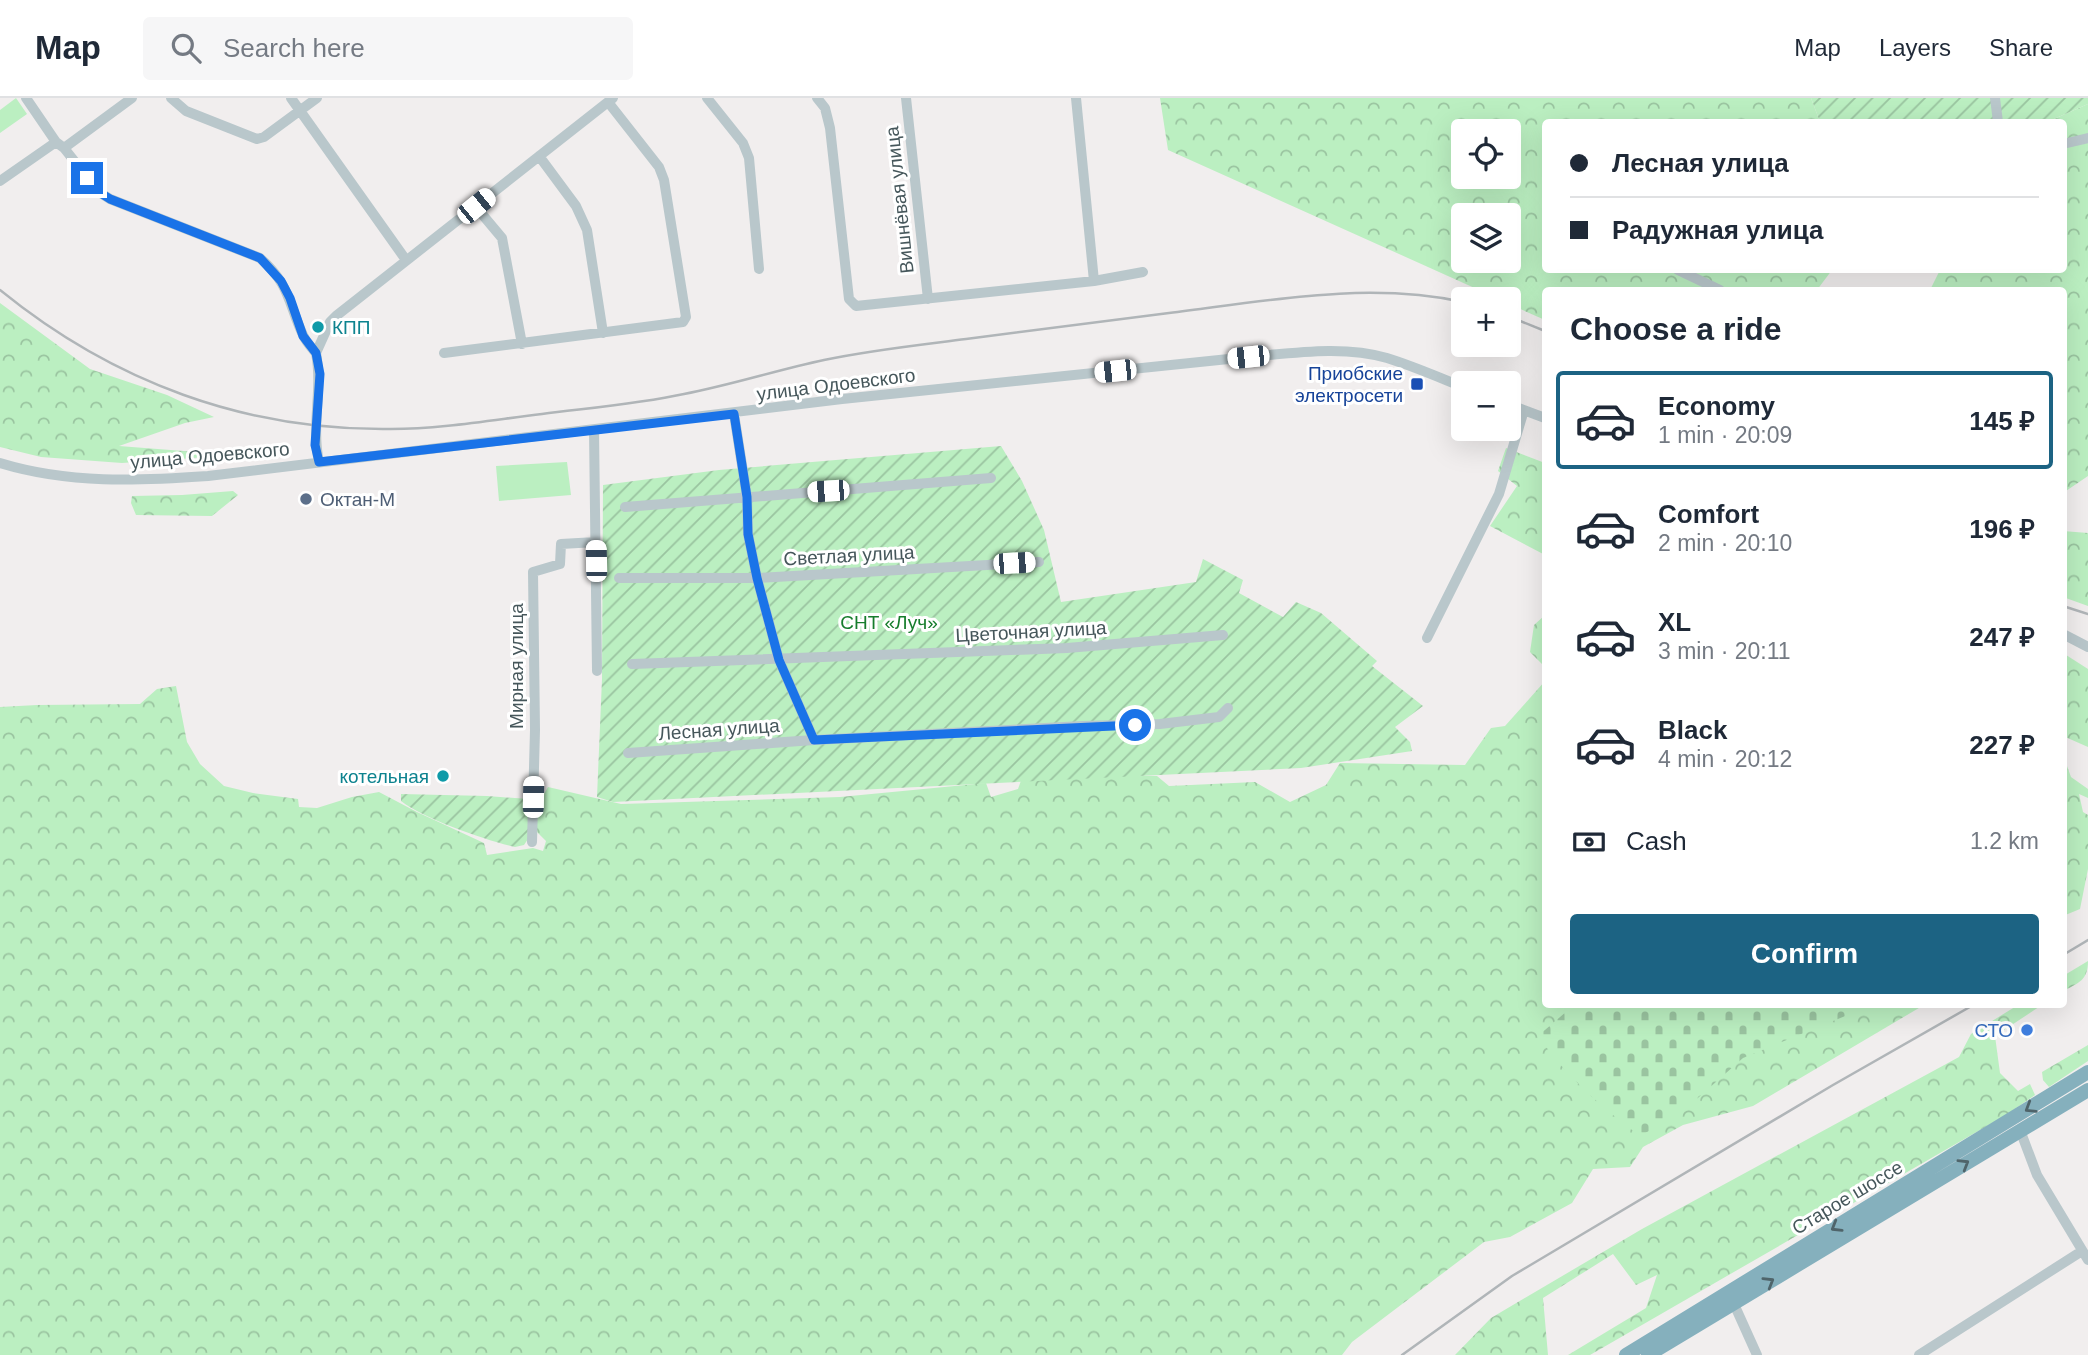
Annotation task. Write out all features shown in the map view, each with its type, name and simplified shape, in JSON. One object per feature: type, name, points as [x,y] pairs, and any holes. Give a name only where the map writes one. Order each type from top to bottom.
[{"type":"highway","name":"Старое шоссе","points":[[1626,1355],[2088,1072]]},
{"type":"highway","name":"Старое шоссе","points":[[1648,1355],[2088,1090]]},
{"type":"street","points":[[26,98],[99,192],[110,199],[260,258],[281,281],[303,336],[316,353],[320,374],[315,445],[319,462]]},
{"type":"street","points":[[0,181],[132,98]]},
{"type":"street","points":[[171,98],[186,111],[257,139],[317,98]]},
{"type":"street","points":[[291,98],[406,260]]},
{"type":"street","points":[[707,98],[743,143],[749,158],[758,269]]},
{"type":"street","points":[[817,98],[825,108],[830,128],[849,299],[856,306],[1094,281],[1143,272]]},
{"type":"street","name":"Вишнёвая улица","points":[[906,98],[928,299]]},
{"type":"street","points":[[1076,98],[1094,281]]},
{"type":"street","points":[[1995,98],[1998,119]]},
{"type":"street","points":[[316,353],[330,321],[611,100],[659,167],[664,180],[686,317],[683,322],[444,353]]},
{"type":"street","points":[[2067,143],[2088,138]]},
{"type":"street","points":[[539,156],[576,206],[587,230],[603,333]]},
{"type":"street","points":[[476,206],[502,238],[522,344]]},
{"type":"street","points":[[1684,273],[1714,287]]},
{"type":"street","name":"улица Одоевского","points":[[0,464],[56,476],[108,481],[208,476],[842,399],[1312,352],[1355,353],[1387,358],[1451,382]]},
{"type":"street","points":[[1521,409],[1542,417]]},
{"type":"street","points":[[1427,638],[1499,494],[1524,410]]},
{"type":"street","points":[[734,414],[747,497],[748,534],[757,578],[779,660],[814,740]]},
{"type":"street","points":[[594,430],[597,671]]},
{"type":"street","points":[[625,507],[991,478]]},
{"type":"street","name":"Мирная улица","points":[[532,842],[535,730],[533,572],[559,564],[561,544],[596,542]]},
{"type":"street","name":"Светлая улица","points":[[619,578],[757,578],[1040,562]]},
{"type":"street","name":"Цветочная улица","points":[[632,664],[1068,648],[1223,635]]},
{"type":"street","points":[[2067,636],[2088,647]]},
{"type":"street","name":"Лесная улица","points":[[628,753],[814,740],[1160,724],[1219,717],[1228,708]]},
{"type":"street","points":[[2020,1130],[2036,1175],[2088,1260]]},
{"type":"street","points":[[1919,1355],[2082,1251]]},
{"type":"street","points":[[1734,1304],[1757,1355]]},
{"type":"green space","points":[[16,98],[27,114],[0,133],[0,110]]},
{"type":"green space","points":[[1160,98],[1811,98],[1819,119],[1542,119],[1542,273],[1830,273],[1819,287],[1542,287],[1542,319],[1521,309],[1521,287],[1472,287],[1168,150]]},
{"type":"green space","points":[[1811,98],[2088,98],[2088,104],[2054,119],[1819,119]]},
{"type":"green space","points":[[2088,104],[2088,476],[2067,490],[2067,287],[1932,287],[1938,273],[2067,273],[2067,119],[2054,119]]},
{"type":"green space","points":[[0,303],[90,369],[167,395],[214,417],[185,423],[119,446],[235,455],[122,463],[41,457],[0,447]]},
{"type":"green space","name":"СНТ «Луч»","points":[[1001,446],[1022,481],[1044,530],[1061,602],[1196,582],[1203,559],[1243,580],[1239,593],[1283,617],[1296,602],[1321,613],[1377,661],[1372,666],[1423,706],[1395,727],[1410,742],[1412,751],[1301,768],[613,802],[597,797],[602,679],[603,485],[719,470]]},
{"type":"green space","points":[[1506,448],[1542,462],[1542,553],[1490,526],[1517,486],[1498,471]]},
{"type":"green space","points":[[567,462],[571,495],[499,501],[496,466]]},
{"type":"green space","points":[[233,491],[238,495],[212,516],[136,515],[131,503],[132,496]]},
{"type":"green space","points":[[2067,531],[2088,533],[2088,606],[2067,598]]},
{"type":"green space","points":[[1542,618],[1542,664],[1530,652],[1534,625]]},
{"type":"green space","points":[[2067,656],[2088,669],[2088,747],[2067,738]]},
{"type":"green space","points":[[1542,684],[1542,1008],[1919,1008],[1753,1106],[1683,1125],[1643,1147],[1630,1167],[1593,1169],[1572,1203],[1510,1237],[1484,1242],[1352,1342],[1342,1355],[0,1355],[0,707],[140,704],[157,689],[176,686],[187,742],[200,764],[224,786],[298,799],[299,807],[317,808],[379,792],[484,843],[487,855],[533,848],[543,851],[546,841],[536,831],[537,806],[548,787],[621,804],[840,797],[986,783],[991,797],[1018,789],[1023,775],[1157,776],[1169,786],[1255,782],[1290,802],[1326,785],[1340,763],[1465,765],[1491,728],[1505,726]]},
{"type":"green space","points":[[2067,766],[2071,777],[2088,789],[2088,798],[2079,794],[2083,812],[2088,815],[2088,869],[2080,909],[2067,914]]},
{"type":"green space","points":[[401,794],[529,799],[528,839],[524,845],[515,847],[472,834],[411,808],[401,801]]},
{"type":"green space","points":[[2088,961],[2082,980],[2067,989],[2067,974]]},
{"type":"green space","points":[[1571,1008],[1865,1008],[1743,1058],[1682,1112],[1640,1136],[1585,1090],[1538,1036]]},
{"type":"green space","points":[[2013,1008],[2037,1008],[1995,1036],[2000,1073],[2018,1091],[2030,1084],[2035,1095],[2006,1115],[1590,1355],[1568,1355],[1646,1308],[1657,1275],[1636,1285],[1613,1254],[1543,1298],[1548,1355],[1455,1355],[1491,1318],[1642,1229],[1959,1057],[1971,1034]]},
{"type":"green space","points":[[2088,1045],[2088,1061],[2049,1087],[2043,1080],[2042,1072]]},
{"type":"railway","points":[[0,290],[88,351],[183,395],[284,421],[391,429],[448,426],[631,403],[702,390],[859,353],[1279,299],[1390,293],[1451,300]]},
{"type":"railway","points":[[1521,321],[1542,330]]},
{"type":"railway","points":[[2067,607],[2088,614]]},
{"type":"railway","points":[[2067,953],[2088,940]]},
{"type":"railway","points":[[1402,1355],[1512,1276],[1968,1008]]},
{"type":"place","name":"КПП","points":[[318,327]]},
{"type":"place","name":"Приобские электросети","points":[[1417,384]]},
{"type":"place","name":"Октан-М","points":[[306,499]]},
{"type":"place","name":"котельная","points":[[443,776]]},
{"type":"place","name":"СТО","points":[[2027,1030]]},
{"type":"route","points":[[87,178],[99,192],[110,199],[260,258],[276,273],[290,298],[303,336],[316,353],[320,374],[315,445],[319,462],[734,414],[747,497],[748,534],[757,578],[779,660],[814,740],[1135,725]]}]
